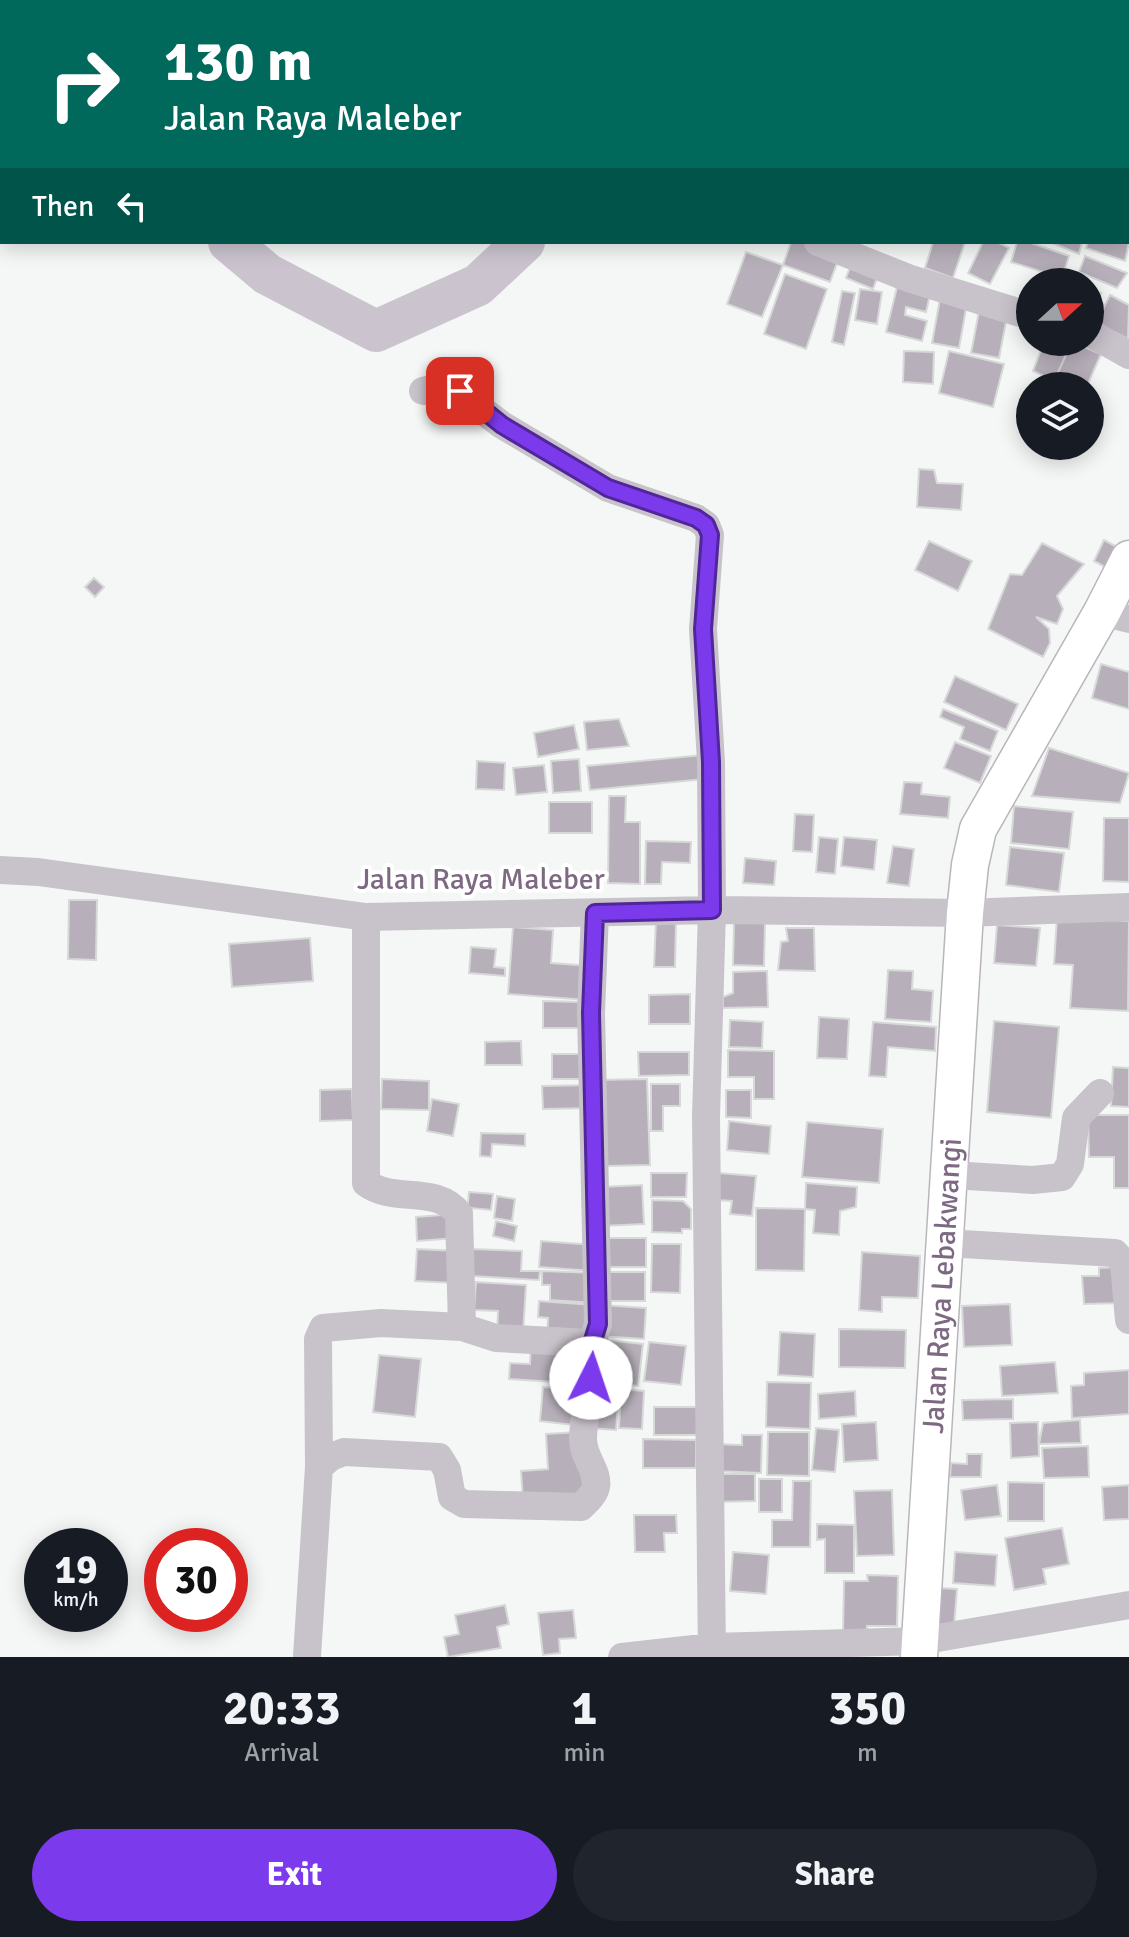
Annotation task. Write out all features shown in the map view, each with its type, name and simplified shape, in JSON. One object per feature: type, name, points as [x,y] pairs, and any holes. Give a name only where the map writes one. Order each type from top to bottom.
[{"type":"main road","name":"Jalan Raya Lebakwangi","points":[[920,1649],[970,865],[978,829],[1116,616],[1129,559]]},
{"type":"street","points":[[823,244],[908,278],[1016,312]]},
{"type":"street","points":[[1104,341],[1129,355]]},
{"type":"street","points":[[423,391],[449,385],[502,425],[608,488],[696,518],[706,525],[710,535],[703,629],[711,762],[712,910],[706,1117],[712,1652]]},
{"type":"street","name":"Jalan Raya Maleber","points":[[0,870],[54,874],[366,917],[712,910],[965,913],[1129,907]]},
{"type":"street","points":[[319,1467],[331,1457],[344,1452],[439,1457],[447,1470],[452,1497],[464,1504],[581,1507],[595,1491],[595,1470],[586,1460],[583,1439],[591,1378],[591,1347],[598,1324],[591,1013],[595,913]]},
{"type":"street","points":[[366,917],[366,1183],[381,1190],[440,1199],[451,1203],[459,1214],[462,1327]]},
{"type":"street","points":[[950,1175],[1033,1180],[1062,1177],[1070,1164],[1076,1118],[1100,1093]]},
{"type":"street","points":[[945,1243],[1115,1253],[1124,1263],[1129,1320]]},
{"type":"street","points":[[307,1657],[319,1467],[317,1352],[323,1328],[381,1323],[462,1327],[496,1338],[589,1343],[591,1347]]},
{"type":"street","points":[[622,1657],[712,1652],[920,1649],[1129,1605]]},
{"type":"building","points":[[790,244],[810,244],[840,255],[830,282],[783,265]]},
{"type":"building","points":[[932,244],[964,244],[953,278],[925,268]]},
{"type":"building","points":[[982,244],[1001,244],[1009,248],[990,284],[968,273]]},
{"type":"building","points":[[1016,244],[1034,244],[1069,256],[1065,268],[1030,268],[1011,262]]},
{"type":"building","points":[[1055,244],[1082,244],[1079,254]]},
{"type":"building","points":[[1087,244],[1129,244],[1125,261],[1086,248]]},
{"type":"building","points":[[746,252],[783,265],[762,317],[727,304]]},
{"type":"building","points":[[1085,256],[1127,273],[1117,288],[1104,283],[1104,268],[1080,268]]},
{"type":"building","points":[[853,259],[880,270],[873,289],[846,278]]},
{"type":"building","points":[[785,274],[827,289],[806,349],[764,334]]},
{"type":"building","points":[[898,283],[931,291],[926,312],[906,307],[905,315],[927,321],[922,341],[886,332]]},
{"type":"building","points":[[860,289],[882,292],[877,324],[855,320]]},
{"type":"building","points":[[842,291],[855,293],[844,345],[832,342]]},
{"type":"building","points":[[941,293],[968,298],[959,348],[932,343]]},
{"type":"building","points":[[1110,295],[1129,305],[1128,339],[1104,327],[1104,307]]},
{"type":"building","points":[[979,311],[1007,317],[999,358],[971,353]]},
{"type":"building","points":[[904,351],[934,352],[933,384],[903,382]]},
{"type":"building","points":[[949,351],[1004,364],[993,407],[939,393]]},
{"type":"building","points":[[1039,356],[1066,356],[1058,372],[1033,371]]},
{"type":"building","points":[[1066,356],[1100,356],[1093,372],[1058,372]]},
{"type":"building","points":[[919,469],[934,470],[937,483],[963,484],[961,510],[917,507]]},
{"type":"building","points":[[1104,540],[1117,547],[1107,568],[1094,561]]},
{"type":"building","points":[[929,541],[972,561],[958,591],[915,570]]},
{"type":"building","points":[[1042,543],[1084,564],[1057,596],[1063,609],[1057,624],[1036,617],[1049,629],[1050,643],[1043,657],[988,629],[1010,574],[1022,575]]},
{"type":"building","points":[[94,578],[104,587],[95,597],[85,587]]},
{"type":"building","points":[[1101,664],[1129,672],[1129,709],[1092,698]]},
{"type":"building","points":[[955,676],[1018,704],[1006,730],[944,702]]},
{"type":"building","points":[[943,709],[998,731],[990,751],[960,739],[964,727],[940,717]]},
{"type":"building","points":[[619,719],[629,746],[587,750],[584,722]]},
{"type":"building","points":[[574,725],[579,749],[538,757],[534,733]]},
{"type":"building","points":[[955,742],[991,756],[980,783],[944,768]]},
{"type":"building","points":[[1049,748],[1129,773],[1120,803],[1032,796]]},
{"type":"building","points":[[703,755],[705,779],[590,790],[587,766]]},
{"type":"building","points":[[579,759],[581,791],[553,793],[551,761]]},
{"type":"building","points":[[477,761],[505,763],[504,790],[476,789]]},
{"type":"building","points":[[544,765],[547,792],[516,795],[513,768]]},
{"type":"building","points":[[904,782],[922,783],[921,794],[950,797],[948,818],[900,814]]},
{"type":"building","points":[[609,796],[626,796],[625,822],[640,822],[640,884],[608,883]]},
{"type":"building","points":[[549,802],[592,802],[592,833],[549,833]]},
{"type":"building","points":[[1014,806],[1073,812],[1069,849],[1011,843]]},
{"type":"building","points":[[795,814],[814,815],[812,852],[793,851]]},
{"type":"building","points":[[1104,818],[1129,818],[1129,882],[1103,881]]},
{"type":"building","points":[[819,837],[838,839],[835,874],[816,872]]},
{"type":"building","points":[[844,837],[877,840],[874,870],[841,866]]},
{"type":"building","points":[[646,841],[691,842],[690,863],[662,862],[661,884],[645,884]]},
{"type":"building","points":[[893,846],[914,849],[909,886],[887,883]]},
{"type":"building","points":[[1010,847],[1064,853],[1059,892],[1006,885]]},
{"type":"building","points":[[745,858],[776,861],[774,885],[743,883]]},
{"type":"building","points":[[69,900],[97,900],[96,960],[68,959]]},
{"type":"building","points":[[1057,917],[1129,921],[1128,1011],[1070,1008],[1073,965],[1054,964]]},
{"type":"building","points":[[656,920],[676,921],[675,967],[654,967]]},
{"type":"building","points":[[734,923],[765,923],[764,966],[733,965]]},
{"type":"building","points":[[997,925],[1040,928],[1036,966],[994,963]]},
{"type":"building","points":[[513,927],[553,930],[551,963],[590,966],[587,1000],[508,994]]},
{"type":"building","points":[[786,928],[814,928],[815,971],[778,970],[781,942],[788,941]]},
{"type":"building","points":[[310,938],[313,981],[232,987],[229,944]]},
{"type":"building","points":[[471,947],[496,949],[494,967],[505,968],[505,976],[469,973]]},
{"type":"building","points":[[888,970],[913,971],[912,989],[933,991],[931,1022],[885,1019]]},
{"type":"building","points":[[767,971],[768,1007],[723,1008],[723,997],[733,993],[733,972]]},
{"type":"building","points":[[690,994],[690,1024],[649,1024],[649,995]]},
{"type":"building","points":[[543,1001],[580,1002],[580,1028],[543,1028]]},
{"type":"building","points":[[819,1017],[849,1019],[847,1059],[817,1058]]},
{"type":"building","points":[[730,1020],[763,1022],[762,1048],[729,1047]]},
{"type":"building","points":[[994,1021],[1059,1027],[1051,1118],[987,1112]]},
{"type":"building","points":[[873,1022],[936,1027],[935,1051],[888,1047],[886,1077],[869,1076]]},
{"type":"building","points":[[521,1041],[522,1065],[485,1065],[485,1042]]},
{"type":"building","points":[[728,1050],[774,1051],[774,1099],[754,1099],[754,1077],[728,1077]]},
{"type":"building","points":[[638,1052],[689,1052],[689,1075],[639,1076]]},
{"type":"building","points":[[552,1054],[588,1054],[587,1079],[552,1079]]},
{"type":"building","points":[[1113,1067],[1129,1068],[1129,1107],[1111,1106]]},
{"type":"building","points":[[382,1079],[429,1081],[429,1110],[381,1109]]},
{"type":"building","points":[[647,1079],[650,1165],[606,1166],[596,1080]]},
{"type":"building","points":[[651,1084],[680,1084],[680,1106],[663,1106],[663,1131],[651,1131]]},
{"type":"building","points":[[592,1085],[593,1108],[543,1109],[542,1086]]},
{"type":"building","points":[[352,1089],[353,1120],[320,1121],[320,1090]]},
{"type":"building","points":[[726,1090],[751,1090],[751,1118],[726,1117]]},
{"type":"building","points":[[432,1099],[459,1104],[453,1136],[427,1131]]},
{"type":"building","points":[[1088,1115],[1129,1115],[1129,1188],[1114,1188],[1114,1157],[1089,1157]]},
{"type":"building","points":[[729,1121],[771,1126],[769,1154],[727,1150]]},
{"type":"building","points":[[807,1122],[883,1129],[879,1183],[802,1177]]},
{"type":"building","points":[[481,1133],[525,1134],[525,1146],[492,1144],[491,1157],[480,1156]]},
{"type":"building","points":[[651,1173],[687,1173],[686,1197],[651,1197]]},
{"type":"building","points":[[718,1173],[756,1176],[752,1216],[730,1214],[732,1201],[715,1200]]},
{"type":"building","points":[[806,1183],[857,1187],[856,1207],[840,1211],[839,1235],[813,1233],[815,1210],[805,1209]]},
{"type":"building","points":[[642,1185],[644,1224],[602,1226],[600,1187]]},
{"type":"building","points":[[469,1192],[493,1194],[491,1210],[472,1208],[472,1213],[467,1213]]},
{"type":"building","points":[[497,1196],[515,1199],[512,1221],[494,1218]]},
{"type":"building","points":[[652,1200],[683,1201],[691,1209],[691,1229],[682,1229],[682,1233],[652,1232]]},
{"type":"building","points":[[756,1208],[805,1209],[804,1271],[756,1270]]},
{"type":"building","points":[[455,1214],[457,1238],[417,1241],[416,1217]]},
{"type":"building","points":[[496,1221],[517,1226],[514,1241],[493,1236]]},
{"type":"building","points":[[603,1238],[646,1238],[646,1267],[603,1267]]},
{"type":"building","points":[[541,1241],[594,1245],[593,1271],[539,1267]]},
{"type":"building","points":[[652,1244],[681,1244],[680,1293],[651,1292]]},
{"type":"building","points":[[417,1249],[456,1251],[455,1283],[415,1281]]},
{"type":"building","points":[[473,1249],[522,1251],[521,1271],[540,1271],[539,1280],[472,1276]]},
{"type":"building","points":[[862,1252],[920,1256],[918,1298],[882,1297],[882,1312],[859,1310]]},
{"type":"building","points":[[1121,1267],[1123,1303],[1084,1304],[1082,1276],[1099,1276],[1099,1268]]},
{"type":"building","points":[[542,1271],[595,1273],[594,1303],[550,1300],[550,1285],[542,1285]]},
{"type":"building","points":[[604,1272],[645,1272],[645,1301],[604,1301]]},
{"type":"building","points":[[476,1282],[526,1285],[523,1334],[497,1332],[498,1311],[474,1310]]},
{"type":"building","points":[[539,1301],[594,1305],[592,1340],[547,1337],[548,1318],[538,1317]]},
{"type":"building","points":[[1010,1304],[1012,1345],[964,1347],[962,1306]]},
{"type":"building","points":[[602,1305],[646,1308],[644,1339],[600,1336]]},
{"type":"building","points":[[839,1329],[906,1330],[905,1368],[839,1367]]},
{"type":"building","points":[[780,1332],[815,1334],[813,1377],[778,1375]]},
{"type":"building","points":[[598,1339],[643,1344],[638,1386],[593,1381]]},
{"type":"building","points":[[531,1341],[589,1345],[587,1384],[509,1379],[510,1363],[530,1364]]},
{"type":"building","points":[[649,1342],[686,1346],[681,1385],[644,1381]]},
{"type":"building","points":[[379,1355],[421,1359],[415,1417],[373,1412]]},
{"type":"building","points":[[1055,1362],[1058,1393],[1002,1396],[1000,1366]]},
{"type":"building","points":[[1129,1370],[1129,1414],[1072,1418],[1071,1386],[1084,1385],[1084,1373]]},
{"type":"building","points":[[767,1382],[811,1383],[810,1429],[766,1427]]},
{"type":"building","points":[[543,1387],[586,1391],[582,1426],[540,1421]]},
{"type":"building","points":[[591,1389],[619,1391],[616,1430],[588,1428]]},
{"type":"building","points":[[621,1389],[644,1391],[642,1429],[619,1428]]},
{"type":"building","points":[[855,1391],[856,1416],[819,1419],[818,1394]]},
{"type":"building","points":[[1013,1399],[1013,1419],[963,1420],[962,1400]]},
{"type":"building","points":[[654,1407],[697,1407],[697,1435],[654,1435]]},
{"type":"building","points":[[1080,1420],[1081,1443],[1039,1444],[1043,1423]]},
{"type":"building","points":[[876,1422],[878,1460],[844,1462],[842,1424]]},
{"type":"building","points":[[1038,1422],[1039,1456],[1011,1458],[1010,1423]]},
{"type":"building","points":[[816,1428],[839,1430],[835,1472],[812,1470]]},
{"type":"building","points":[[579,1432],[584,1497],[523,1502],[521,1471],[548,1469],[546,1434]]},
{"type":"building","points":[[768,1432],[809,1432],[809,1476],[767,1475]]},
{"type":"building","points":[[742,1435],[762,1435],[761,1473],[714,1471],[715,1444],[742,1445]]},
{"type":"building","points":[[643,1439],[696,1440],[696,1468],[643,1468]]},
{"type":"building","points":[[1088,1446],[1089,1477],[1044,1478],[1042,1448]]},
{"type":"building","points":[[967,1454],[982,1454],[981,1477],[950,1477],[951,1463],[967,1464]]},
{"type":"building","points":[[715,1474],[755,1474],[755,1501],[715,1502]]},
{"type":"building","points":[[759,1479],[782,1479],[782,1512],[759,1512]]},
{"type":"building","points":[[793,1481],[811,1481],[810,1547],[772,1547],[772,1520],[792,1520]]},
{"type":"building","points":[[1008,1482],[1044,1483],[1044,1521],[1008,1521]]},
{"type":"building","points":[[997,1485],[1001,1516],[965,1520],[961,1490]]},
{"type":"building","points":[[1129,1485],[1129,1519],[1104,1520],[1102,1487]]},
{"type":"building","points":[[892,1490],[894,1555],[857,1556],[854,1491]]},
{"type":"building","points":[[634,1515],[676,1515],[677,1533],[664,1533],[665,1552],[635,1552]]},
{"type":"building","points":[[817,1524],[854,1525],[854,1573],[825,1573],[825,1539],[817,1540]]},
{"type":"building","points":[[1062,1528],[1069,1564],[1043,1569],[1046,1584],[1014,1590],[1005,1538]]},
{"type":"building","points":[[733,1552],[769,1555],[766,1594],[730,1591]]},
{"type":"building","points":[[955,1552],[997,1555],[995,1586],[953,1583]]},
{"type":"building","points":[[867,1575],[898,1576],[897,1626],[867,1626],[867,1634],[843,1633],[844,1581],[868,1581]]},
{"type":"building","points":[[939,1588],[957,1589],[954,1627],[936,1625]]},
{"type":"building","points":[[505,1605],[509,1624],[497,1627],[501,1648],[448,1657],[444,1637],[459,1634],[455,1615]]},
{"type":"building","points":[[573,1610],[576,1638],[559,1639],[560,1653],[543,1655],[538,1613]]},
{"type":"waterway","points":[[231,244],[267,274],[376,331],[478,285],[522,244]]},
{"type":"route","points":[[460,391],[502,425],[608,488],[696,518],[706,525],[710,535],[703,629],[711,762],[712,910],[595,913],[591,1013],[598,1324],[591,1347],[591,1378]]}]
